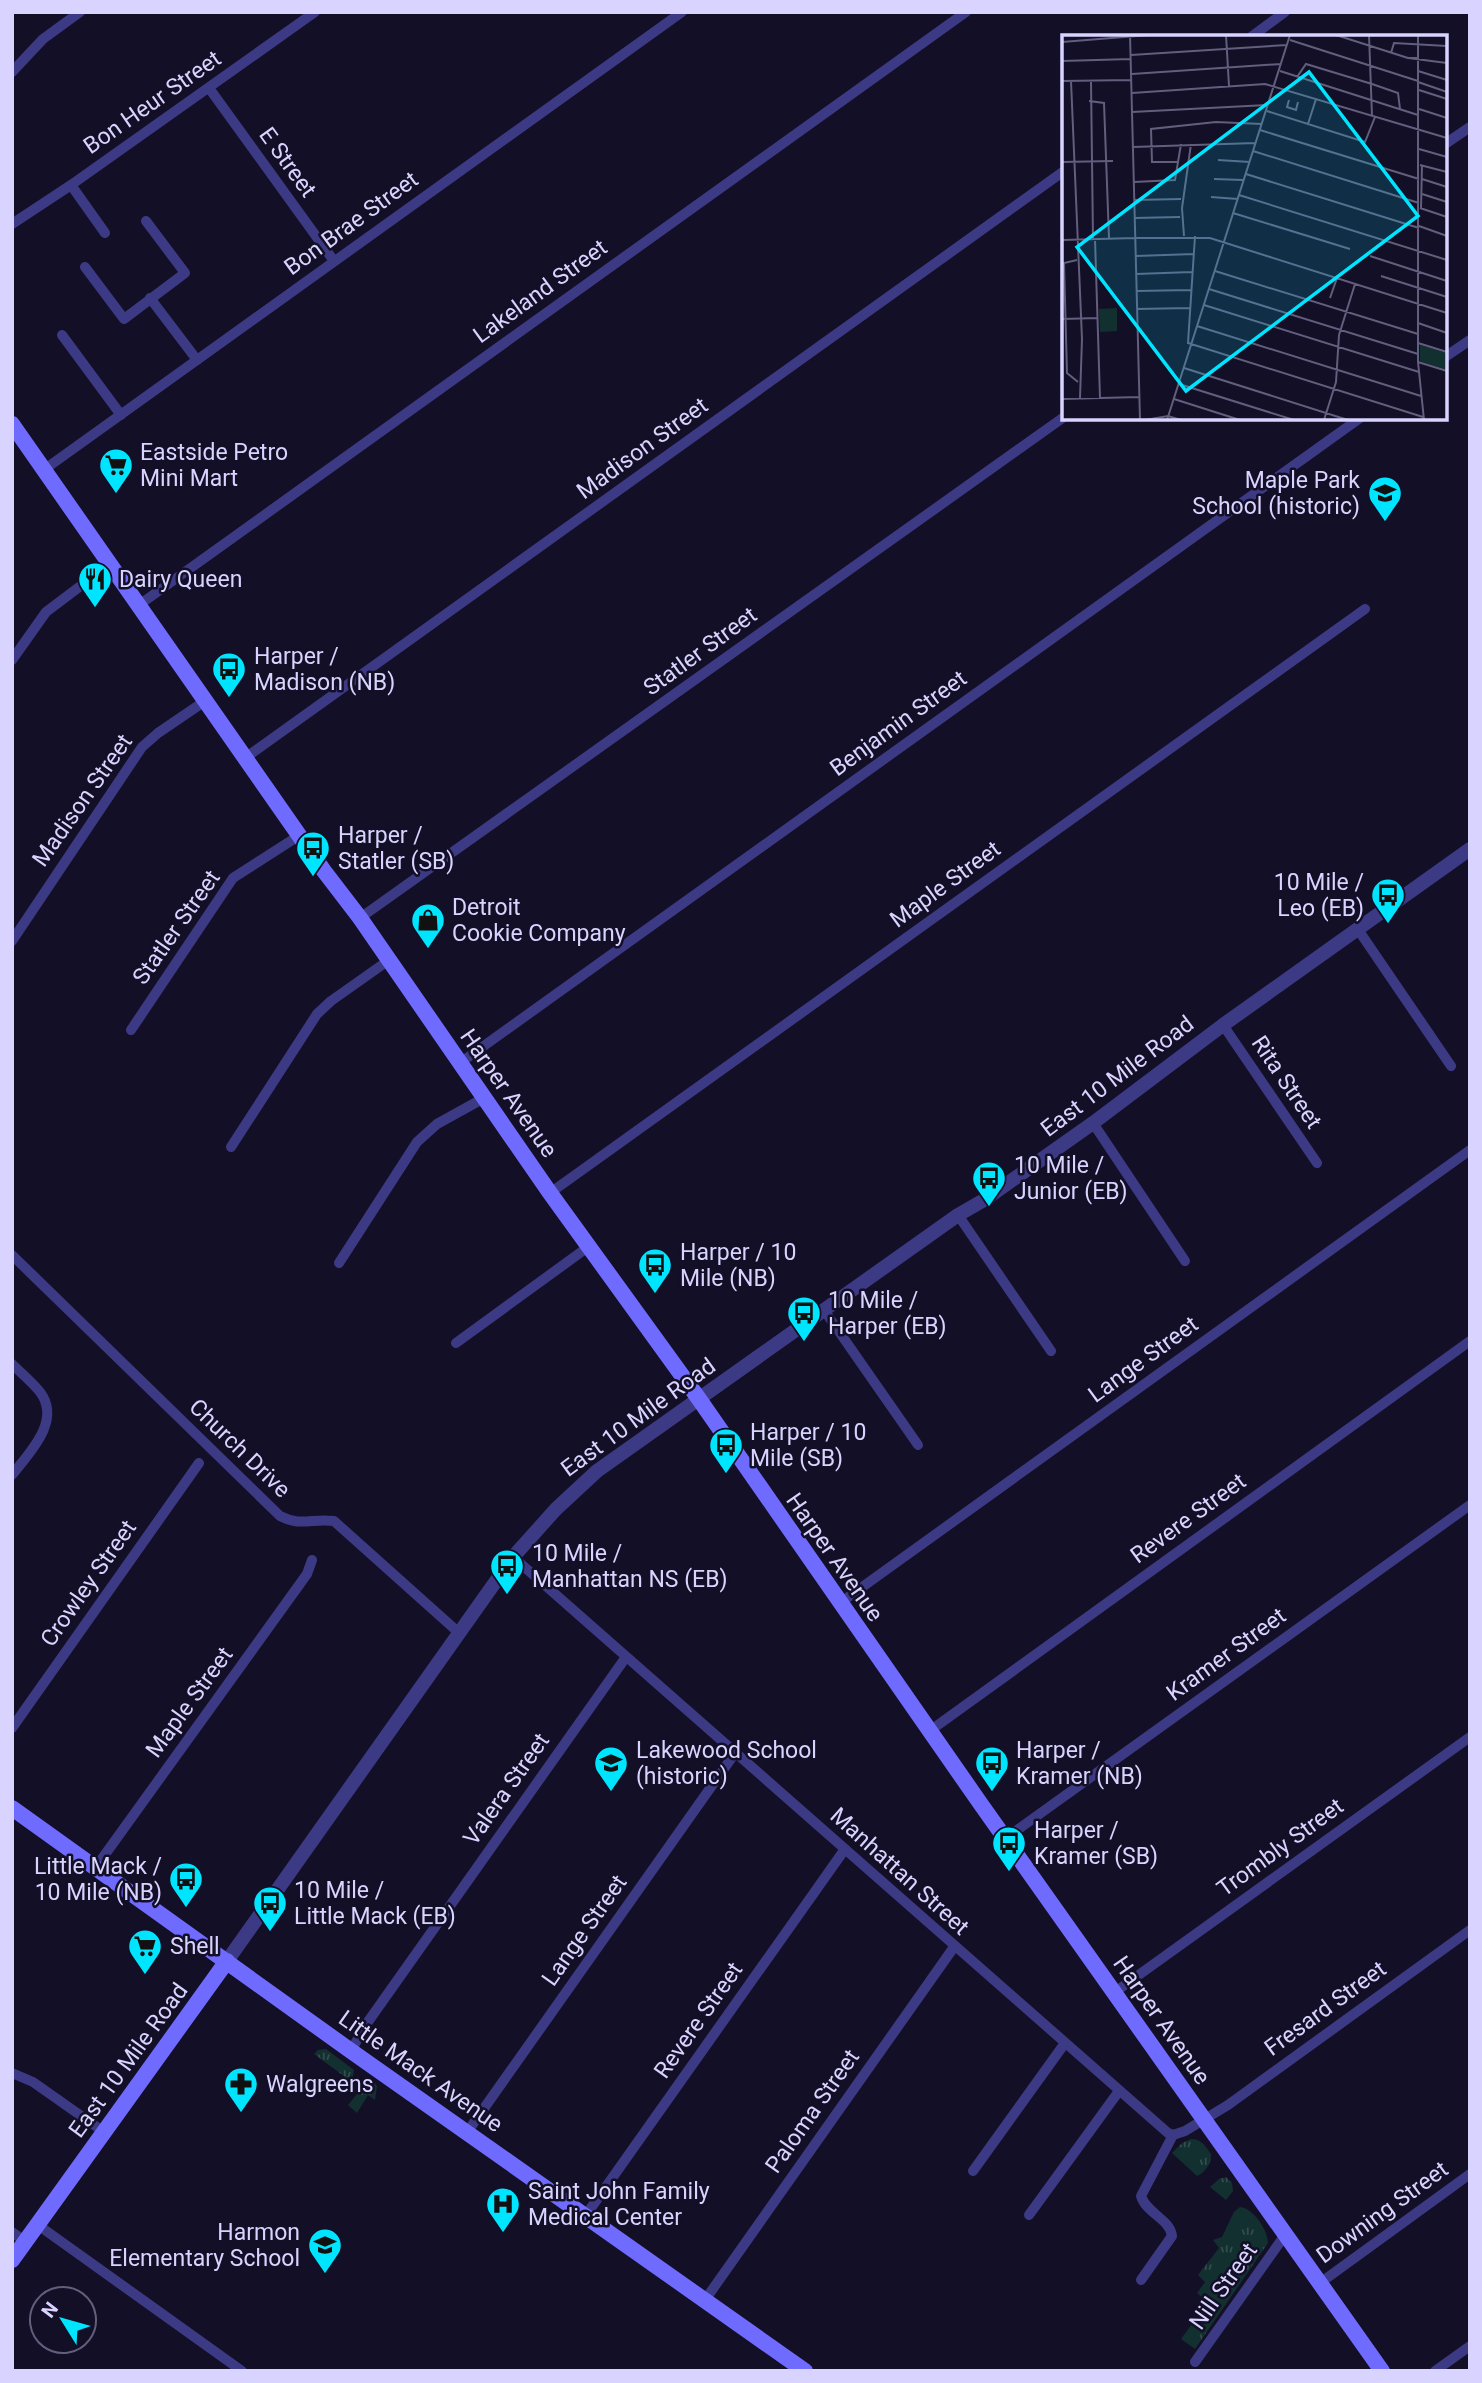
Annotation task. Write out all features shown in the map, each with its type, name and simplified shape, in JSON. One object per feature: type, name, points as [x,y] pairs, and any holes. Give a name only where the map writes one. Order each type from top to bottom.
[{"type":"main road","name":"Harper Avenue","points":[[14,432],[46,469],[550,1193],[699,1399],[1381,2371]]},
{"type":"main road","name":"Little Mack Avenue","points":[[12,1808],[805,2371]]},
{"type":"main road","name":"East 10 Mile Road","points":[[12,2260],[19,2237],[38,2225],[227,1961]]},
{"type":"street","points":[[12,72],[43,40],[80,12]]},
{"type":"street","name":"Bon Heur Street","points":[[12,224],[315,12]]},
{"type":"street","name":"Bon Brae Street","points":[[46,469],[682,12]]},
{"type":"street","name":"Lakeland Street","points":[[139,605],[966,12]]},
{"type":"street","points":[[1254,35],[1285,12]]},
{"type":"street","name":"E Street","points":[[209,88],[334,261]]},
{"type":"street","points":[[1447,143],[1470,127]]},
{"type":"street","name":"Madison Street","points":[[245,758],[1062,172]]},
{"type":"street","points":[[71,185],[105,233]]},
{"type":"street","points":[[85,267],[124,319],[185,273],[146,221]]},
{"type":"street","points":[[150,298],[197,360]]},
{"type":"street","points":[[62,335],[121,415]]},
{"type":"street","points":[[1447,356],[1470,340]]},
{"type":"street","name":"Statler Street","points":[[360,918],[1062,418]]},
{"type":"street","name":"Benjamin Street","points":[[460,1063],[1357,420]]},
{"type":"street","points":[[12,660],[46,612],[111,564]]},
{"type":"street","name":"Maple Street","points":[[550,1193],[1365,609]]},
{"type":"street","name":"Madison Street","points":[[12,941],[142,747],[205,701]]},
{"type":"street","name":"Statler Street","points":[[131,1030],[233,878],[300,835]]},
{"type":"street","name":"East 10 Mile Road","points":[[227,1961],[513,1557],[556,1509],[597,1471],[958,1215],[1093,1124],[1223,1024],[1470,849]]},
{"type":"street","points":[[1357,928],[1451,1066]]},
{"type":"street","points":[[231,1147],[317,1014],[389,960]]},
{"type":"street","name":"Rita Street","points":[[1223,1024],[1317,1163]]},
{"type":"street","points":[[339,1262],[417,1142],[437,1124],[484,1098]]},
{"type":"street","points":[[1093,1124],[1185,1261]]},
{"type":"street","name":"Lange Street","points":[[840,1603],[1470,1150]]},
{"type":"street","points":[[958,1215],[1051,1351]]},
{"type":"street","points":[[456,1343],[588,1247]]},
{"type":"street","name":"Church Drive","points":[[12,1255],[279,1516],[296,1523],[334,1521],[458,1632]]},
{"type":"street","points":[[824,1310],[918,1445]]},
{"type":"street","name":"Revere Street","points":[[931,1730],[1470,1341]]},
{"type":"street","points":[[12,1364],[41,1393],[48,1413],[42,1433],[12,1475]]},
{"type":"street","name":"Crowley Street","points":[[12,1728],[199,1463]]},
{"type":"street","name":"Kramer Street","points":[[1006,1838],[1470,1505]]},
{"type":"street","name":"Manhattan Street","points":[[513,1557],[1163,2130],[1173,2134]]},
{"type":"street","name":"Maple Street","points":[[96,1867],[307,1574],[312,1560]]},
{"type":"street","name":"Valera Street","points":[[351,2051],[365,2025],[626,1657]]},
{"type":"street","name":"Trombly Street","points":[[1115,1992],[1470,1737]]},
{"type":"street","name":"Lange Street","points":[[468,2131],[735,1753]]},
{"type":"street","name":"Revere Street","points":[[586,2215],[845,1849]]},
{"type":"street","name":"Fresard Street","points":[[1204,2120],[1470,1930]]},
{"type":"street","name":"Paloma Street","points":[[705,2300],[954,1947]]},
{"type":"street","points":[[973,2171],[1065,2043]]},
{"type":"street","points":[[12,2073],[33,2082],[104,2132]]},
{"type":"street","points":[[1029,2215],[1119,2091]]},
{"type":"street","points":[[1141,2280],[1172,2236],[1171,2229],[1144,2204],[1141,2196],[1173,2134],[1204,2120]]},
{"type":"street","name":"Downing Street","points":[[1320,2283],[1470,2174]]},
{"type":"street","points":[[38,2225],[242,2371]]},
{"type":"street","name":"Nill Street","points":[[1195,2362],[1285,2235]]},
{"type":"street","points":[[1435,2371],[1470,2346]]},
{"type":"green space","points":[[326,2049],[354,2070],[352,2082],[314,2054],[318,2050]]},
{"type":"green space","points":[[366,2083],[375,2083],[377,2086],[375,2100],[368,2095],[357,2113],[348,2105]]},
{"type":"green space","points":[[1191,2139],[1201,2142],[1211,2154],[1207,2167],[1197,2176],[1172,2153],[1182,2143]]},
{"type":"green space","points":[[1226,2177],[1232,2183],[1233,2191],[1226,2200],[1210,2187]]},
{"type":"green space","points":[[1240,2207],[1250,2211],[1259,2220],[1268,2243],[1195,2349],[1181,2339],[1208,2302],[1197,2293],[1205,2282],[1198,2275],[1219,2248],[1213,2240],[1222,2237],[1234,2212]]},
{"type":"place","name":"Eastside Petro Mini Mart","points":[[116,495]]},
{"type":"place","name":"Maple Park School (historic)","points":[[1385,523]]},
{"type":"place","name":"Dairy Queen","points":[[95,609]]},
{"type":"place","name":"Harper / Madison (NB)","points":[[229,699]]},
{"type":"place","name":"Harper / Statler (SB)","points":[[313,878]]},
{"type":"place","name":"10 Mile / Leo (EB)","points":[[1388,925]]},
{"type":"place","name":"Detroit Cookie Company","points":[[428,950]]},
{"type":"place","name":"10 Mile / Junior (EB)","points":[[989,1208]]},
{"type":"place","name":"Harper / 10 Mile (NB)","points":[[655,1295]]},
{"type":"place","name":"10 Mile / Harper (EB)","points":[[804,1343]]},
{"type":"place","name":"Harper / 10 Mile (SB)","points":[[726,1475]]},
{"type":"place","name":"10 Mile / Manhattan NS (EB)","points":[[507,1596]]},
{"type":"place","name":"Lakewood School (historic)","points":[[611,1793]]},
{"type":"place","name":"Harper / Kramer (NB)","points":[[992,1793]]},
{"type":"place","name":"Harper / Kramer (SB)","points":[[1009,1873]]},
{"type":"place","name":"Little Mack / 10 Mile (NB)","points":[[186,1909]]},
{"type":"place","name":"10 Mile / Little Mack (EB)","points":[[270,1933]]},
{"type":"place","name":"Shell","points":[[145,1976]]},
{"type":"place","name":"Walgreens","points":[[241,2114]]},
{"type":"place","name":"Saint John Family Medical Center","points":[[503,2234]]},
{"type":"place","name":"Harmon Elementary School","points":[[325,2275]]}]
